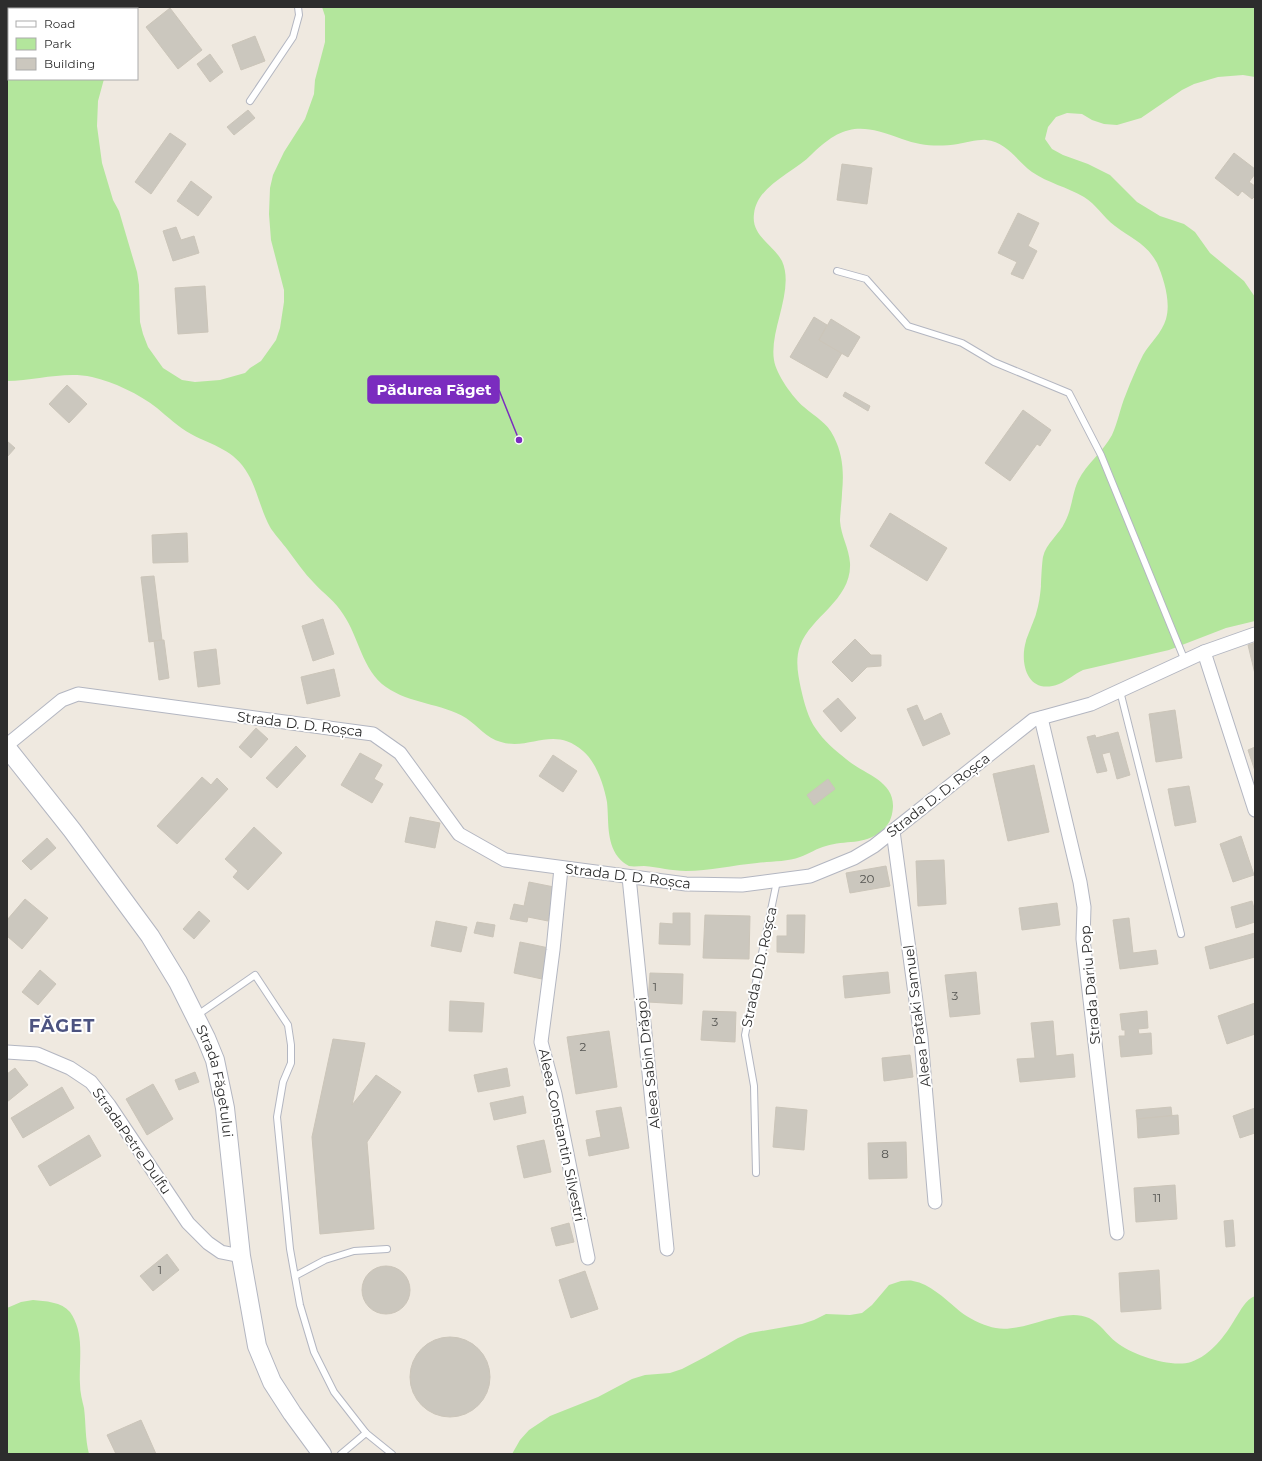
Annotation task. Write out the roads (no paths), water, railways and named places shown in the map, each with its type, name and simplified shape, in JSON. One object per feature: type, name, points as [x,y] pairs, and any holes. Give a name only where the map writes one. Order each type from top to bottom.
[{"type":"main road","name":"Strada Făgetului","points":[[7,748],[72,830],[150,936],[178,982],[196,1016],[215,1060],[221,1085],[225,1108],[241,1256],[257,1346],[272,1382],[292,1413],[322,1454]]},
{"type":"street","name":"Strada D. D. Roșca","points":[[7,745],[62,700],[78,694],[373,734],[400,753],[459,834],[505,860],[686,884],[742,885],[810,876],[854,858],[874,846],[1033,720],[1091,704],[1204,652],[1255,634]]},
{"type":"street","points":[[1204,652],[1255,810]]},
{"type":"street","name":"Strada Dariu Pop","points":[[1041,718],[1080,882],[1083,901],[1083,939],[1117,1233]]},
{"type":"street","name":"Aleea Pataki Samuel","points":[[893,831],[921,1038],[935,1202]]},
{"type":"street","name":"Aleea Constantin Silvestri","points":[[561,868],[553,950],[541,1042],[556,1094],[588,1258]]},
{"type":"street","name":"Aleea Sabin Drăgoi","points":[[629,877],[667,1249]]},
{"type":"street","name":"StradaPetre Dulfu","points":[[7,1052],[37,1054],[70,1068],[91,1082],[109,1105],[188,1223],[208,1243],[221,1252],[241,1256]]},
{"type":"lane","points":[[250,101],[293,37],[299,14],[298,7]]},
{"type":"lane","points":[[837,271],[866,279],[908,326],[962,343],[994,362],[1069,393],[1101,456],[1185,661]]},
{"type":"lane","points":[[1120,691],[1181,934]]},
{"type":"lane","name":"Strada D.D. Roșca","points":[[756,1173],[754,1086],[745,1035],[777,881]]},
{"type":"lane","points":[[196,1016],[255,975],[288,1025],[291,1045],[291,1063],[284,1082],[277,1117],[290,1249],[300,1305],[314,1352],[334,1392],[366,1433],[392,1454]]},
{"type":"lane","points":[[295,1276],[325,1260],[354,1251],[387,1249]]},
{"type":"lane","points":[[341,1454],[366,1433]]},
{"type":"place","name":"Pădurea Făget","points":[[519,440]]},
{"type":"district","name":"FĂGET","points":[[62,1026]]}]
